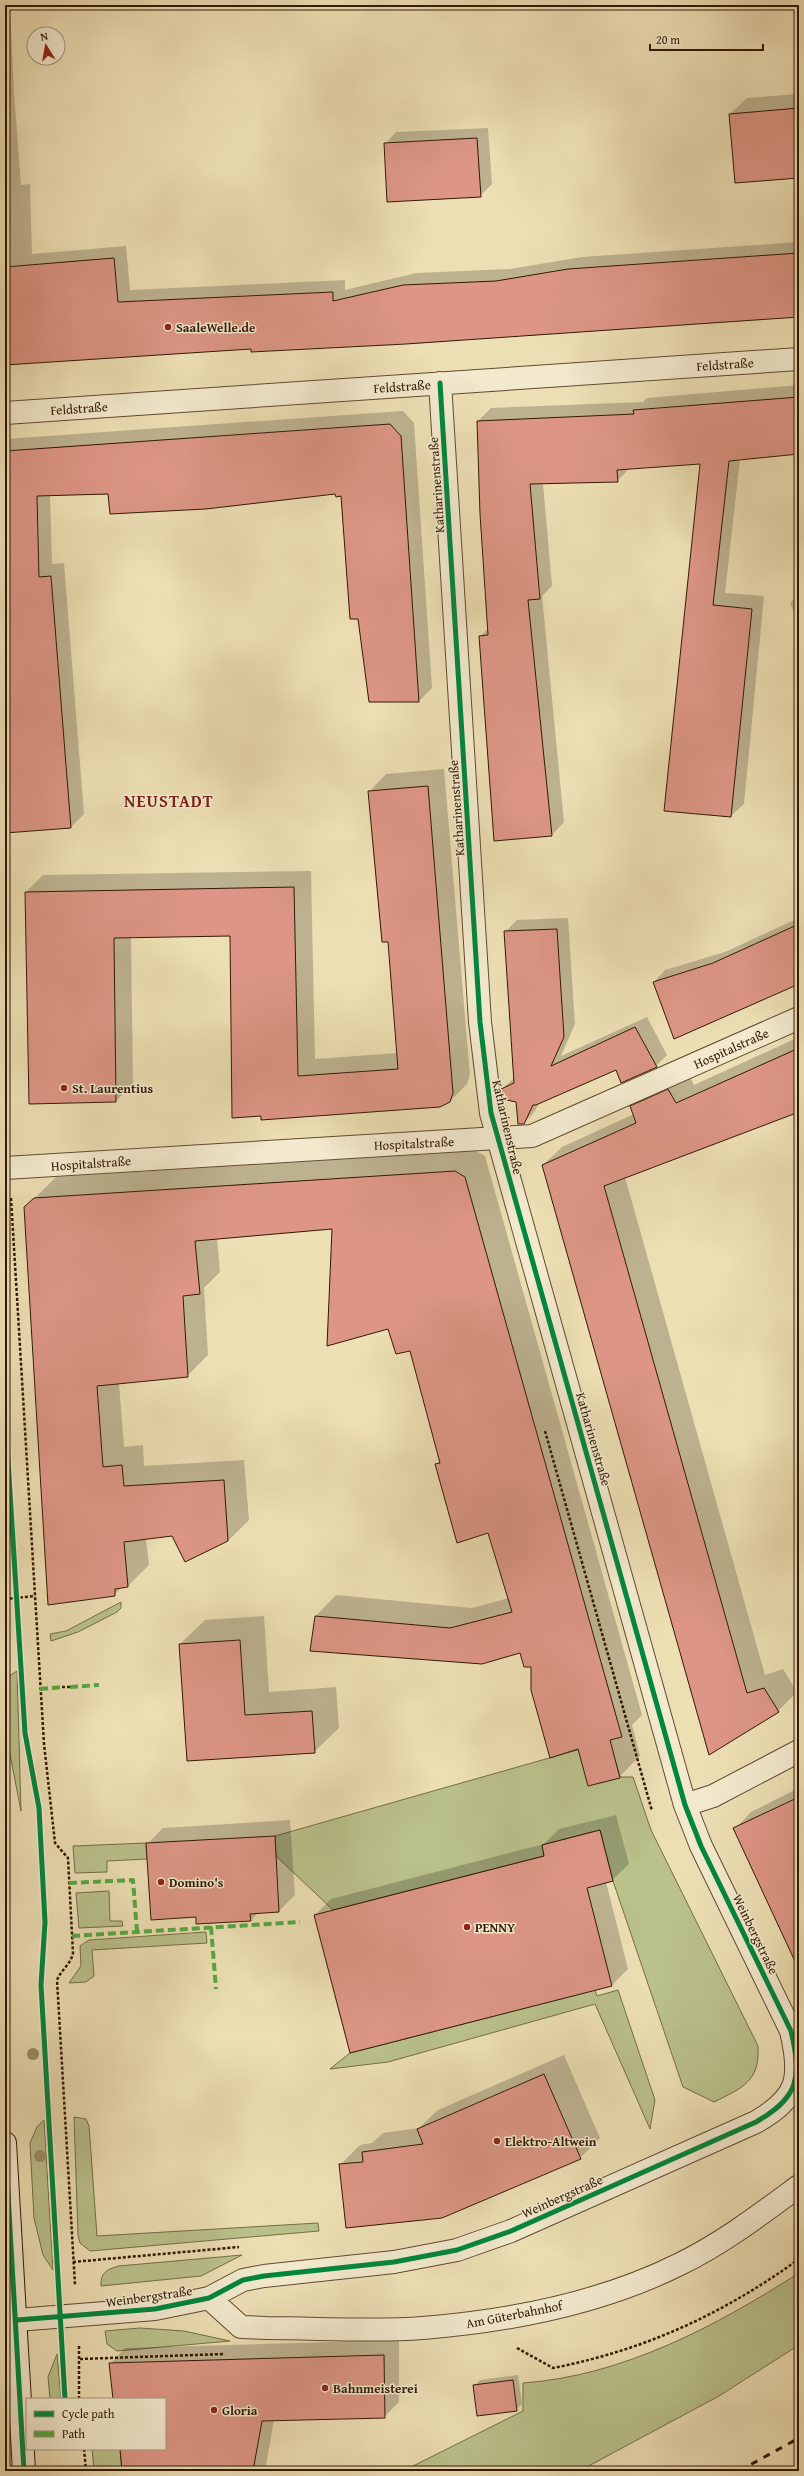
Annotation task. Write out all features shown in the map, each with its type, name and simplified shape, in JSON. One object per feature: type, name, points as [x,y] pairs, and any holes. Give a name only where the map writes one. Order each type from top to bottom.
[{"type":"street","name":"Feldstraße","points":[[5,413],[799,358]]},
{"type":"street","name":"Katharinenstraße","points":[[440,383],[480,1022],[486,1086],[497,1138],[685,1805]]},
{"type":"street","name":"Hospitalstraße","points":[[7,1168],[532,1136],[799,1018]]},
{"type":"street","points":[[685,1805],[713,1796],[799,1751]]},
{"type":"street","name":"Weinbergstraße","points":[[17,2320],[155,2309],[209,2298],[243,2280],[426,2257],[481,2243],[756,2122],[779,2107],[789,2095],[797,2074],[798,2061],[791,2031],[701,1846],[685,1805]]},
{"type":"street","points":[[5,2143],[17,2320],[24,2471]]},
{"type":"street","name":"Am Güterbahnhof","points":[[209,2298],[241,2327],[260,2328],[422,2328],[524,2314],[641,2282],[681,2264],[728,2236],[799,2186]]},
{"type":"path","points":[[7,1168],[11,1202],[44,1738],[54,1838],[55,1843],[68,1858],[73,1953],[72,1959],[60,1971],[57,1980],[80,2359],[79,2398]]},
{"type":"path","points":[[545,1428],[653,1813]]},
{"type":"path","points":[[16,1590],[17,1605]]},
{"type":"path","points":[[5,1600],[35,1596]]},
{"type":"path","points":[[62,1687],[70,1687]]},
{"type":"path","points":[[73,2262],[246,2246]]},
{"type":"path","points":[[84,2450],[86,2471]]},
{"type":"green space","points":[[121,1602],[121,1608],[117,1612],[78,1632],[51,1641],[50,1634],[66,1631]]},
{"type":"green space","points":[[17,1671],[21,1811],[5,1729],[5,1679]]},
{"type":"green space","points":[[609,1741],[620,1777],[633,1777],[651,1830],[758,2046],[756,2068],[752,2076],[741,2088],[714,2102],[683,2087],[613,1881],[600,1830],[542,1845],[544,1856],[333,1910],[276,1856],[275,1836]]},
{"type":"green space","points":[[146,1843],[147,1859],[107,1861],[107,1872],[75,1873],[73,1846]]},
{"type":"green space","points":[[109,1891],[110,1921],[122,1921],[123,1926],[79,1928],[76,1893]]},
{"type":"green space","points":[[206,1932],[207,1943],[92,1950],[94,1976],[86,1982],[69,1983],[81,1966],[80,1946],[89,1940]]},
{"type":"green space","points":[[595,1990],[597,1996],[618,1990],[655,2100],[650,2129],[595,2004],[388,2062],[330,2069],[350,2053]]},
{"type":"green space","points":[[74,2117],[86,2119],[89,2126],[97,2236],[318,2223],[319,2231],[90,2251],[80,2243],[78,2235]]},
{"type":"green space","points":[[44,2120],[53,2270],[43,2255],[34,2218],[30,2143],[37,2127]]},
{"type":"green space","points":[[242,2255],[201,2276],[101,2286],[102,2278],[105,2272],[119,2266]]},
{"type":"green space","points":[[799,2273],[799,2345],[719,2396],[583,2469],[578,2471],[403,2471],[523,2411],[523,2383],[560,2378],[597,2370],[632,2359],[702,2329],[735,2312]]},
{"type":"green space","points":[[140,2328],[184,2331],[230,2341],[117,2351],[107,2344],[105,2331]]},
{"type":"green space","points":[[57,2354],[61,2398],[50,2398],[48,2377]]},
{"type":"green space","points":[[92,2450],[120,2450],[122,2471],[94,2471]]},
{"type":"building","points":[[799,108],[799,178],[735,183],[729,114]]},
{"type":"building","points":[[477,138],[481,197],[387,202],[384,143]]},
{"type":"building","points":[[799,253],[799,317],[406,344],[251,352],[251,349],[5,365],[5,267],[114,258],[118,302],[333,292],[333,301],[403,285],[496,281],[568,269]]},
{"type":"building","points":[[799,397],[799,454],[729,461],[713,605],[752,609],[731,817],[664,811],[700,464],[617,470],[618,482],[530,484],[540,599],[528,600],[552,836],[494,841],[479,636],[488,635],[480,514],[477,421],[634,414],[633,410]]},
{"type":"building","points":[[390,424],[401,436],[419,702],[369,702],[358,619],[350,619],[341,496],[336,497],[335,494],[206,509],[110,514],[108,494],[37,496],[39,577],[51,576],[71,828],[5,833],[5,451]]},
{"type":"building","points":[[428,786],[453,1093],[450,1102],[440,1107],[261,1120],[261,1116],[232,1118],[230,936],[114,938],[116,1102],[29,1104],[25,892],[294,887],[298,1076],[398,1069],[388,942],[382,942],[368,791]]},
{"type":"building","points":[[799,924],[799,984],[674,1039],[653,982],[713,963]]},
{"type":"building","points":[[557,929],[564,1037],[551,1066],[635,1027],[657,1067],[621,1083],[616,1070],[533,1105],[524,1124],[518,1124],[516,1102],[502,1099],[501,1089],[514,1083],[504,931]]},
{"type":"building","points":[[799,1048],[799,1112],[604,1186],[747,1693],[764,1688],[779,1712],[709,1755],[542,1165],[636,1123],[630,1106],[668,1089],[676,1103]]},
{"type":"building","points":[[455,1171],[465,1177],[622,1737],[610,1740],[620,1778],[588,1786],[578,1749],[550,1758],[531,1690],[531,1667],[524,1667],[520,1653],[482,1664],[310,1651],[315,1616],[450,1628],[512,1612],[488,1533],[457,1543],[435,1464],[440,1463],[410,1351],[396,1354],[388,1329],[327,1346],[332,1229],[195,1241],[200,1294],[183,1296],[188,1377],[97,1386],[103,1467],[122,1465],[124,1486],[224,1480],[228,1541],[185,1562],[172,1536],[124,1542],[128,1587],[115,1589],[115,1596],[48,1605],[24,1207],[34,1198]]},
{"type":"building","points":[[240,1640],[245,1715],[312,1711],[315,1753],[187,1761],[179,1644]]},
{"type":"building","points":[[799,1797],[799,1970],[733,1828]]},
{"type":"building","name":"PENNY","points":[[600,1830],[613,1881],[587,1888],[612,1986],[350,2053],[314,1915],[544,1856],[542,1845]]},
{"type":"building","points":[[275,1836],[279,1912],[250,1914],[251,1921],[196,1924],[196,1917],[151,1920],[146,1843]]},
{"type":"building","name":"Elektro-Altwein","points":[[544,2074],[581,2159],[442,2218],[346,2228],[339,2164],[363,2162],[362,2152],[423,2144],[417,2129]]},
{"type":"building","name":"Gloria","points":[[384,2355],[385,2418],[262,2421],[253,2471],[122,2471],[120,2450],[166,2450],[166,2398],[113,2398],[109,2363]]},
{"type":"building","points":[[513,2380],[517,2411],[477,2416],[473,2385]]},
{"type":"railway","points":[[739,2471],[799,2438]]},
{"type":"marked path","points":[[70,1687],[99,1685]]},
{"type":"marked path","points":[[40,1689],[62,1687]]},
{"type":"marked path","points":[[69,1883],[133,1880],[137,1932]]},
{"type":"marked path","points":[[72,1936],[300,1922]]},
{"type":"marked path","points":[[211,1927],[216,1989]]},
{"type":"cycle path","points":[[17,2320],[155,2309],[209,2298],[243,2280],[264,2276],[394,2262],[457,2250],[511,2231],[756,2122],[781,2104],[789,2095],[794,2085],[796,2062],[791,2031],[701,1846],[685,1805],[491,1113],[480,1022],[440,383]]},
{"type":"cycle path","points":[[5,1412],[25,1733],[39,1808],[45,1922],[41,1985],[65,2398]]},
{"type":"cycle path","points":[[5,2143],[24,2471]]},
{"type":"place","name":"SaaleWelle.de","points":[[168,327]]},
{"type":"place","name":"St. Laurentius","points":[[64,1088]]},
{"type":"place","name":"Domino's","points":[[161,1882]]},
{"type":"place","name":"PENNY","points":[[467,1927]]},
{"type":"place","name":"Elektro-Altwein","points":[[497,2141]]},
{"type":"place","name":"Bahnmeisterei","points":[[325,2388]]},
{"type":"place","name":"Gloria","points":[[214,2410]]},
{"type":"district","name":"NEUSTADT","points":[[169,801]]}]
